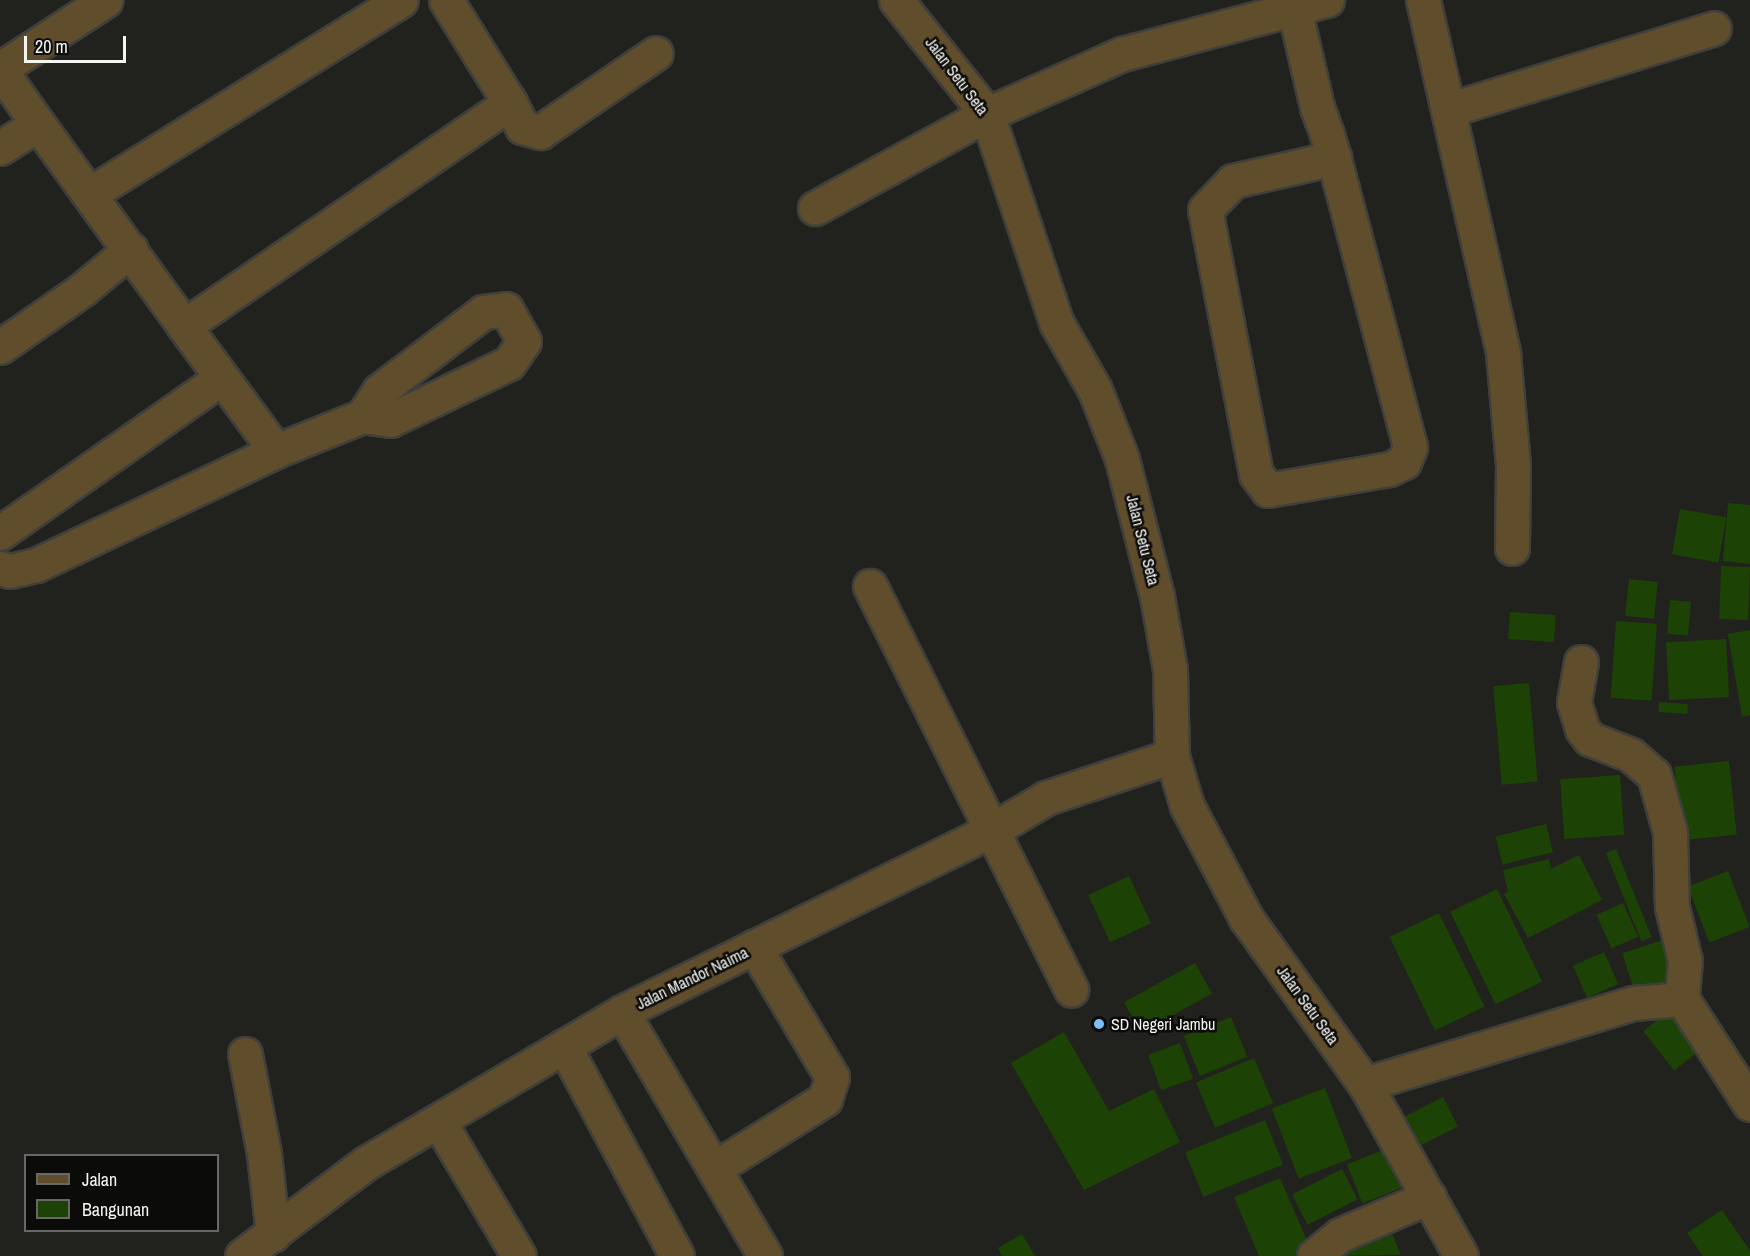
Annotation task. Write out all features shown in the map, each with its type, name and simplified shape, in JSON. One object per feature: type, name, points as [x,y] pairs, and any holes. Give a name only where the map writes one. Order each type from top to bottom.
[{"type":"street","points":[[106,0],[0,70],[131,249],[220,379],[276,451]]},
{"type":"street","points":[[90,193],[401,0]]},
{"type":"street","points":[[446,0],[510,103],[522,127],[540,132],[656,53]]},
{"type":"street","name":"Jalan Setu Seta","points":[[896,0],[987,114],[1056,322],[1095,390],[1122,459],[1157,596],[1170,670],[1172,756],[1187,806],[1246,918],[1365,1084],[1461,1256]]},
{"type":"street","points":[[815,208],[987,114],[1122,54],[1327,0]]},
{"type":"street","points":[[1423,0],[1503,353],[1513,464],[1512,548]]},
{"type":"street","points":[[1294,8],[1334,158],[1410,447],[1404,462],[1389,469],[1268,490],[1256,474],[1205,210],[1233,181],[1334,158]]},
{"type":"street","points":[[1448,110],[1714,28]]},
{"type":"street","points":[[184,326],[510,103]]},
{"type":"street","points":[[0,148],[38,124]]},
{"type":"street","points":[[0,347],[83,289],[131,249]]},
{"type":"street","points":[[0,533],[220,379]]},
{"type":"street","points":[[0,568],[10,571],[36,565],[276,451],[363,416]]},
{"type":"street","points":[[870,586],[994,829],[1071,990]]},
{"type":"street","points":[[1581,662],[1574,702],[1582,729],[1590,739],[1631,755],[1654,775],[1670,832],[1674,884],[1672,907],[1685,961],[1682,999],[1750,1104]]},
{"type":"street","name":"Jalan Mandor Naima","points":[[242,1256],[366,1163],[622,1012],[994,829],[1046,798],[1172,756]]},
{"type":"street","points":[[715,1168],[825,1099],[832,1077],[754,946]]},
{"type":"street","points":[[1365,1084],[1634,1003],[1682,999]]},
{"type":"street","points":[[622,1012],[765,1256]]},
{"type":"street","points":[[564,1046],[677,1256]]},
{"type":"street","points":[[245,1054],[264,1154],[273,1234]]},
{"type":"street","points":[[439,1122],[519,1256]]},
{"type":"street","points":[[1314,1256],[1340,1235],[1429,1197]]},
{"type":"building","points":[[1728,503],[1750,505],[1750,564],[1723,561]]},
{"type":"building","points":[[1680,509],[1726,517],[1718,562],[1672,554]]},
{"type":"building","points":[[1721,566],[1750,567],[1748,620],[1719,619]]},
{"type":"building","points":[[1629,579],[1658,582],[1654,619],[1625,616]]},
{"type":"building","points":[[1670,600],[1691,602],[1688,636],[1667,634]]},
{"type":"building","points":[[1510,612],[1556,615],[1554,642],[1508,639]]},
{"type":"building","points":[[1616,621],[1657,624],[1652,701],[1611,698]]},
{"type":"building","points":[[1750,630],[1750,715],[1742,717],[1728,634]]},
{"type":"building","points":[[1726,639],[1729,697],[1669,700],[1666,642]]},
{"type":"building","points":[[1529,683],[1538,782],[1502,785],[1493,686]]},
{"type":"building","points":[[1659,702],[1688,704],[1687,714],[1658,712]]},
{"type":"building","points":[[1729,761],[1737,835],[1682,840],[1674,767]]},
{"type":"building","points":[[1620,775],[1624,835],[1564,839],[1560,779]]},
{"type":"building","points":[[1546,824],[1553,852],[1503,865],[1496,837]]},
{"type":"building","points":[[1616,849],[1652,937],[1641,941],[1606,853]]},
{"type":"building","points":[[1579,855],[1602,900],[1528,938],[1504,894],[1508,892],[1503,870],[1549,859],[1551,869]]},
{"type":"building","points":[[1728,871],[1750,927],[1709,942],[1688,886]]},
{"type":"building","points":[[1129,876],[1151,923],[1110,942],[1088,895]]},
{"type":"building","points":[[1497,889],[1542,982],[1495,1004],[1450,912]]},
{"type":"building","points":[[1623,903],[1638,937],[1612,949],[1597,915]]},
{"type":"building","points":[[1439,913],[1485,1006],[1435,1031],[1390,937]]},
{"type":"building","points":[[1666,939],[1679,979],[1635,993],[1622,953]]},
{"type":"building","points":[[1604,952],[1618,984],[1587,998],[1573,966]]},
{"type":"building","points":[[1195,963],[1212,994],[1141,1033],[1124,1002]]},
{"type":"building","points":[[1678,1004],[1709,1043],[1674,1070],[1643,1031]]},
{"type":"building","points":[[1231,1017],[1247,1057],[1200,1076],[1184,1036]]},
{"type":"building","points":[[1064,1032],[1109,1111],[1154,1089],[1180,1142],[1084,1190],[1011,1063]]},
{"type":"building","points":[[1180,1043],[1193,1079],[1161,1090],[1148,1055]]},
{"type":"building","points":[[1254,1058],[1273,1103],[1215,1128],[1196,1083]]},
{"type":"building","points":[[1325,1088],[1352,1158],[1299,1178],[1272,1108]]},
{"type":"building","points":[[1443,1097],[1458,1126],[1416,1148],[1401,1118]]},
{"type":"building","points":[[1265,1120],[1283,1165],[1203,1197],[1185,1152]]},
{"type":"building","points":[[1395,1145],[1411,1184],[1363,1203],[1347,1164]]},
{"type":"building","points":[[1342,1169],[1357,1199],[1308,1225],[1292,1194]]},
{"type":"building","points":[[1280,1178],[1311,1250],[1298,1256],[1259,1256],[1234,1197]]},
{"type":"building","points":[[1722,1210],[1750,1251],[1750,1256],[1703,1256],[1687,1233]]},
{"type":"building","points":[[1387,1222],[1401,1255],[1328,1256]]},
{"type":"building","points":[[1022,1234],[1035,1256],[1002,1256],[998,1248]]},
{"type":"place","name":"SD Negeri Jambu","points":[[1099,1024]]}]
